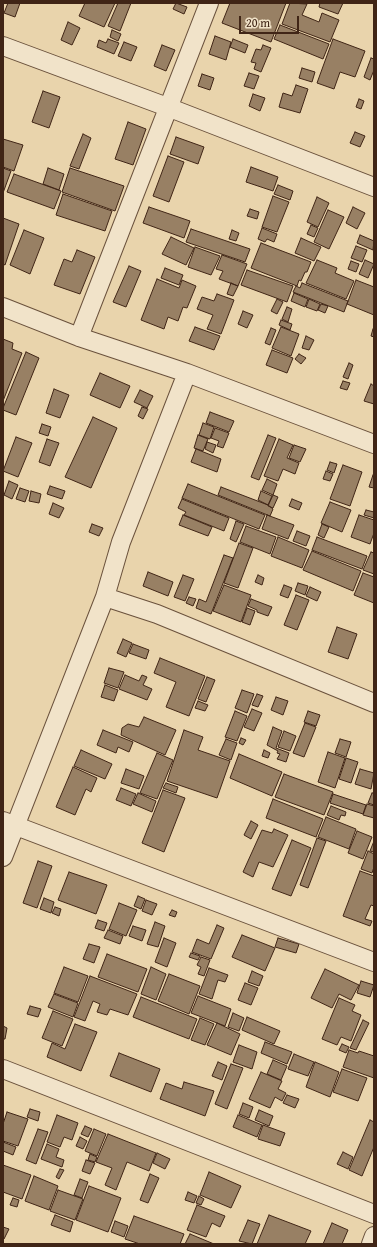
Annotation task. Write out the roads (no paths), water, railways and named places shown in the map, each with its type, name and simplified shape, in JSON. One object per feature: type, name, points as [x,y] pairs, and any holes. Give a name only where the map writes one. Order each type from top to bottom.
[{"type":"street","points":[[80,337],[170,108],[209,3]]},
{"type":"street","points":[[3,46],[170,108],[374,187]]},
{"type":"street","points":[[3,307],[80,337],[187,373],[374,444]]},
{"type":"street","points":[[3,858],[9,824],[105,597],[121,542],[187,373]]},
{"type":"street","points":[[105,597],[157,614],[374,703]]},
{"type":"street","points":[[9,824],[374,962]]},
{"type":"street","points":[[3,1069],[374,1214]]},
{"type":"street","points":[[371,1244],[374,1236]]}]
